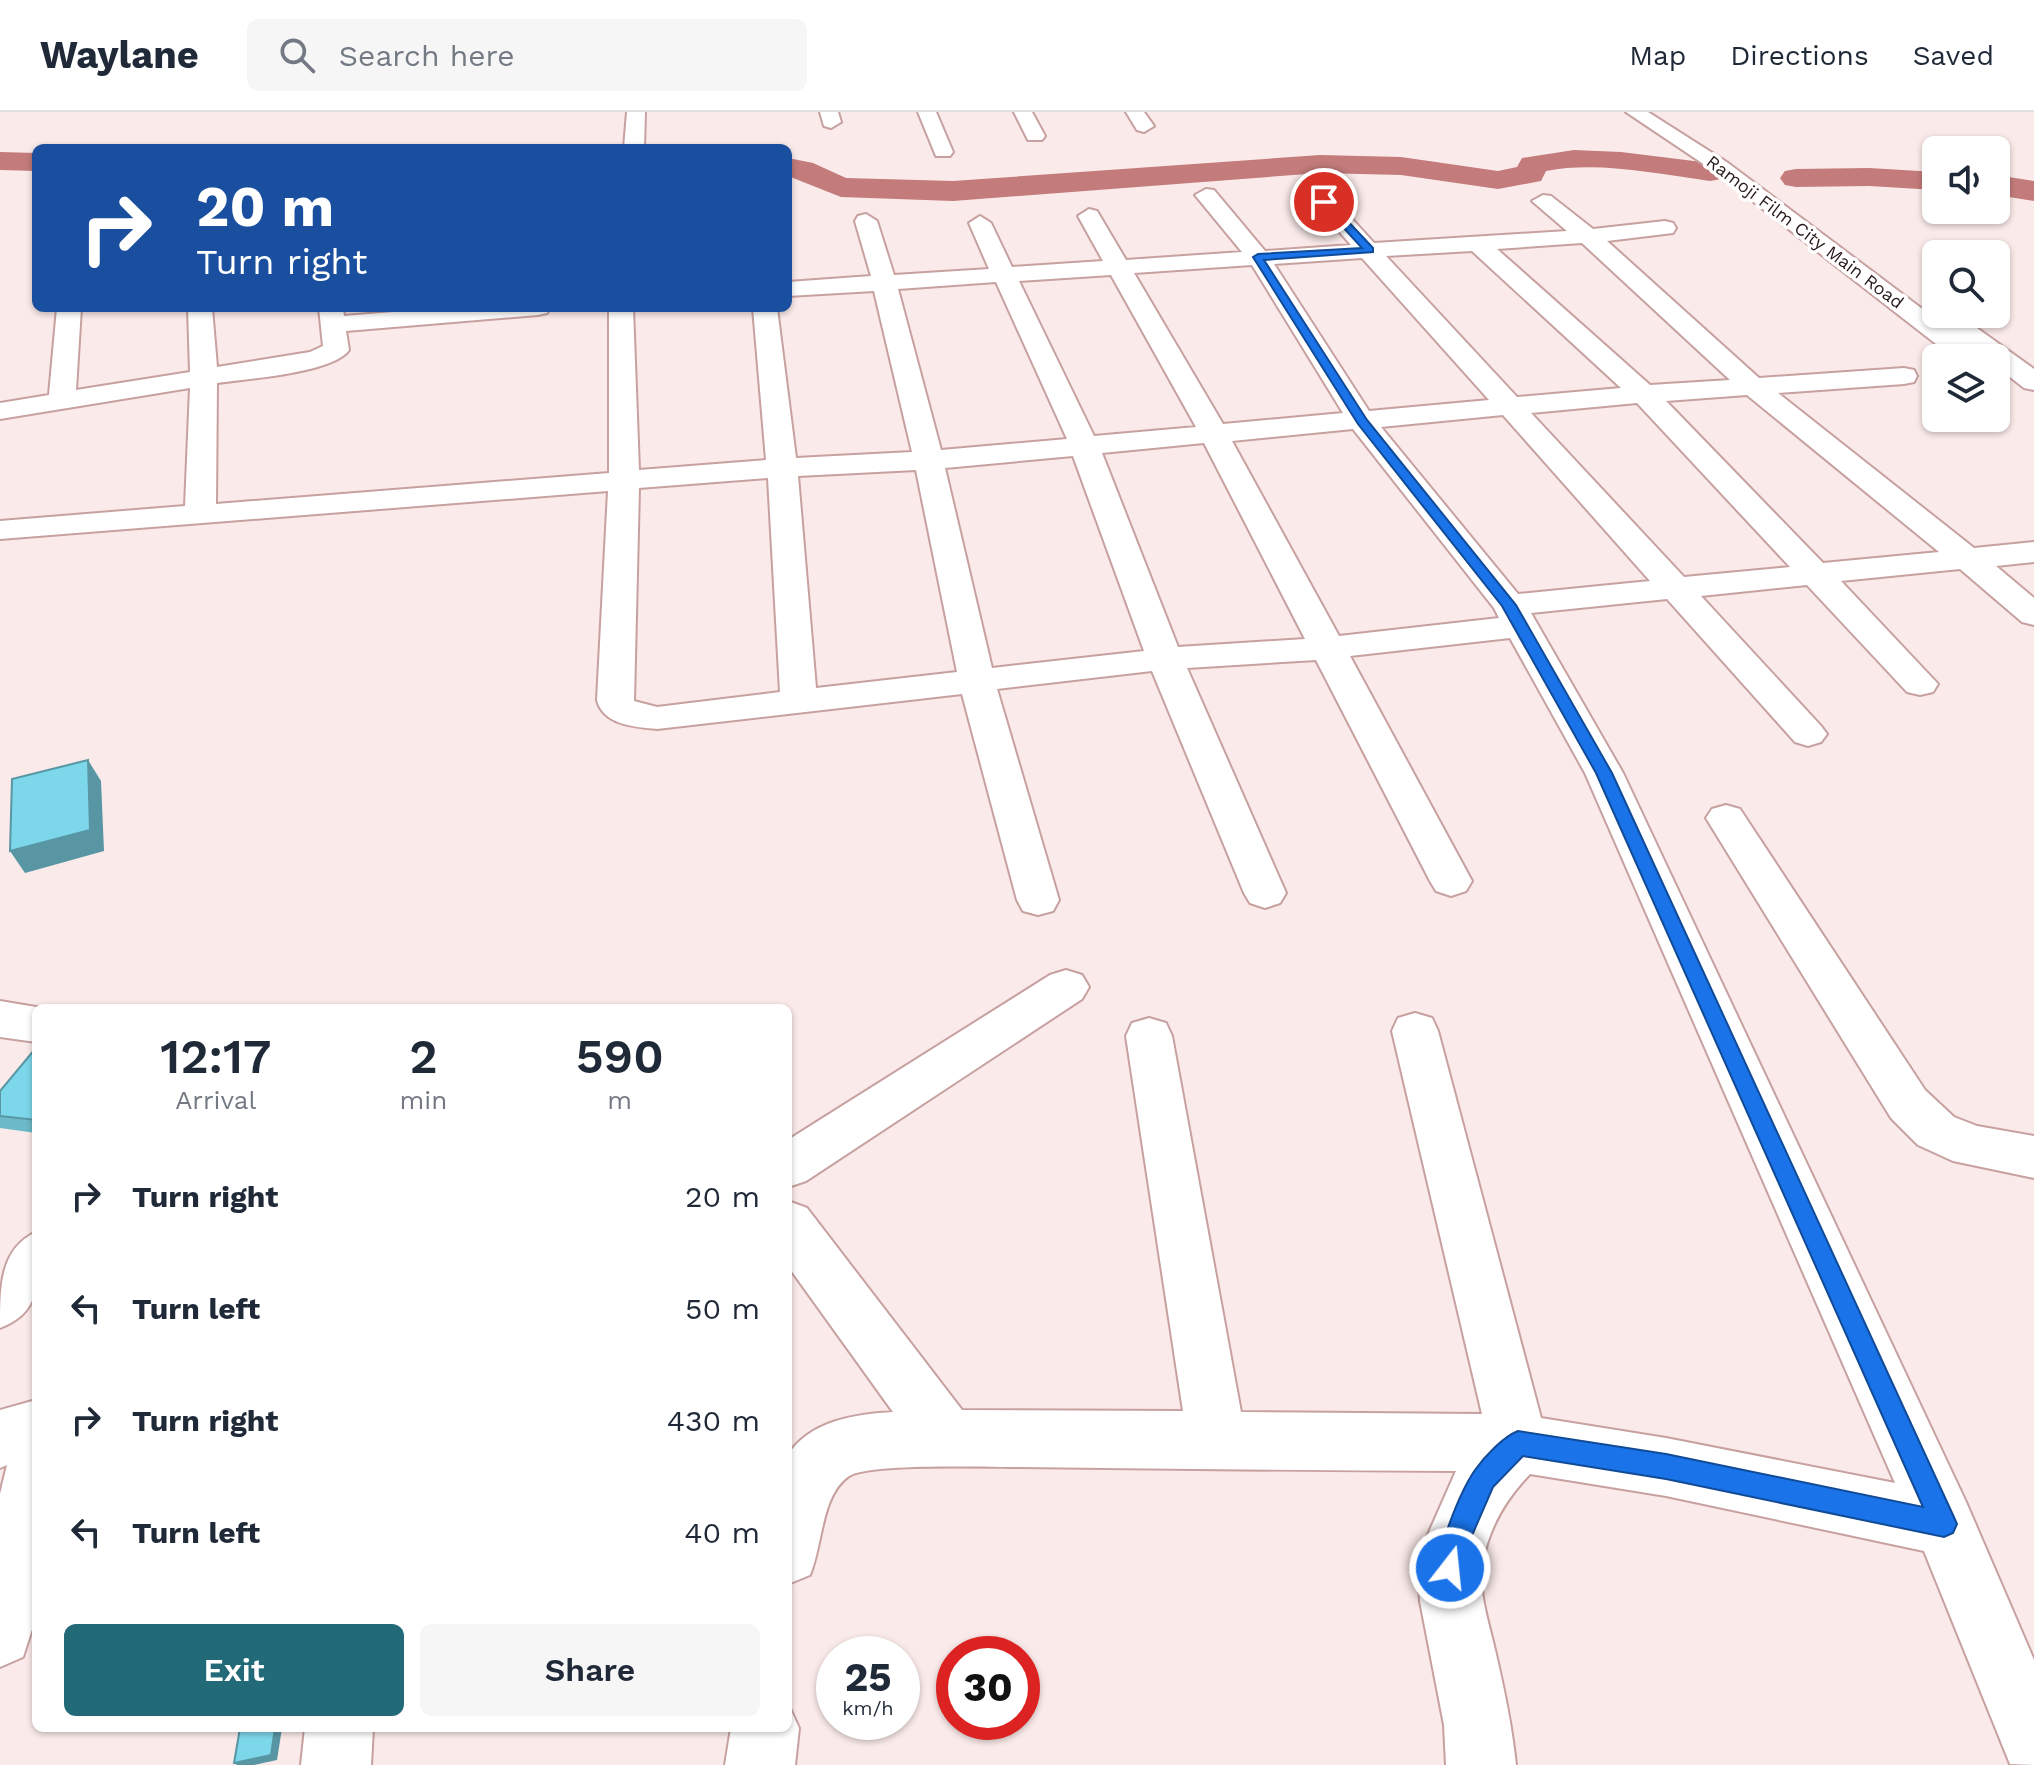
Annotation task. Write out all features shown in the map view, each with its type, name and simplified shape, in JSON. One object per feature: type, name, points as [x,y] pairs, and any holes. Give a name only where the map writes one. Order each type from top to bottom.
[{"type":"street","points":[[634,144],[636,112]]},
{"type":"street","points":[[927,112],[943,152]]},
{"type":"street","points":[[1023,112],[1035,136]]},
{"type":"street","name":"Ramoji Film City Main Road","points":[[1635,112],[1721,167],[1953,344]]},
{"type":"street","name":"Ramoji Film City Main Road","points":[[1661,112],[1705,139],[1922,300]]},
{"type":"street","points":[[1206,195],[1258,257],[1362,422],[1514,615],[1604,773],[1944,1524],[2034,1739]]},
{"type":"street","points":[[1543,201],[1591,236],[1756,388],[1969,558],[2034,615]]},
{"type":"street","points":[[1324,202],[1808,734]]},
{"type":"street","points":[[1089,216],[1214,434],[1451,881]]},
{"type":"street","points":[[866,221],[885,281],[931,460],[977,680],[1038,900]]},
{"type":"street","points":[[980,223],[1084,445],[1165,659],[1265,893]]},
{"type":"street","points":[[792,289],[1591,236],[1665,228]]},
{"type":"street","points":[[1477,243],[1644,394],[1920,684]]},
{"type":"street","points":[[62,401],[69,312]]},
{"type":"street","points":[[200,312],[204,378],[200,516]]},
{"type":"street","points":[[0,411],[329,355],[337,345],[333,316],[436,312]]},
{"type":"street","points":[[621,312],[624,482],[617,707],[636,716],[657,718],[1165,659],[1330,648],[1679,589],[2034,552]]},
{"type":"street","points":[[765,312],[782,468],[799,700]]},
{"type":"street","points":[[1961,328],[2034,382]]},
{"type":"street","points":[[0,530],[782,468],[931,460],[1644,394],[1904,376]]},
{"type":"street","points":[[2010,388],[2034,406]]},
{"type":"street","points":[[1726,818],[1908,1104],[1936,1131],[1971,1146],[2034,1157]]},
{"type":"street","points":[[792,1163],[1066,987]]},
{"type":"street","points":[[0,1019],[32,1023]]},
{"type":"street","points":[[1415,1031],[1518,1443]]},
{"type":"street","points":[[1149,1036],[1217,1442]]},
{"type":"street","points":[[792,1229],[947,1438]]},
{"type":"street","points":[[0,1303],[32,1260]]},
{"type":"street","points":[[0,1439],[32,1429]]},
{"type":"street","points":[[792,1529],[797,1498],[812,1467],[831,1450],[854,1444],[947,1438],[1518,1443],[1666,1467],[1944,1524]]},
{"type":"street","points":[[1481,1765],[1478,1725],[1452,1601],[1450,1568],[1457,1539],[1484,1479],[1518,1443]]},
{"type":"street","points":[[0,1634],[32,1486]]},
{"type":"street","points":[[336,1765],[339,1732]]},
{"type":"street","points":[[760,1765],[764,1732]]},
{"type":"building","points":[[88,760],[90,830],[10,851],[12,779]]},
{"type":"building","points":[[32,1053],[32,1120],[0,1116],[0,1091]]},
{"type":"building","points":[[239,1732],[274,1732],[271,1755],[234,1763]]},
{"type":"waterway","points":[[792,168],[841,187],[953,191],[1320,164],[1401,166],[1498,180],[1530,174],[1533,165],[1574,159],[1621,161],[1710,172]]},
{"type":"waterway","points":[[0,161],[32,162]]},
{"type":"waterway","points":[[1796,178],[1922,180]]},
{"type":"waterway","points":[[2010,187],[2034,191]]},
{"type":"route","points":[[1324,202],[1370,250],[1258,257],[1362,422],[1509,605],[1604,773],[1944,1524],[1666,1467],[1518,1443],[1484,1479],[1457,1539],[1450,1568]]}]
